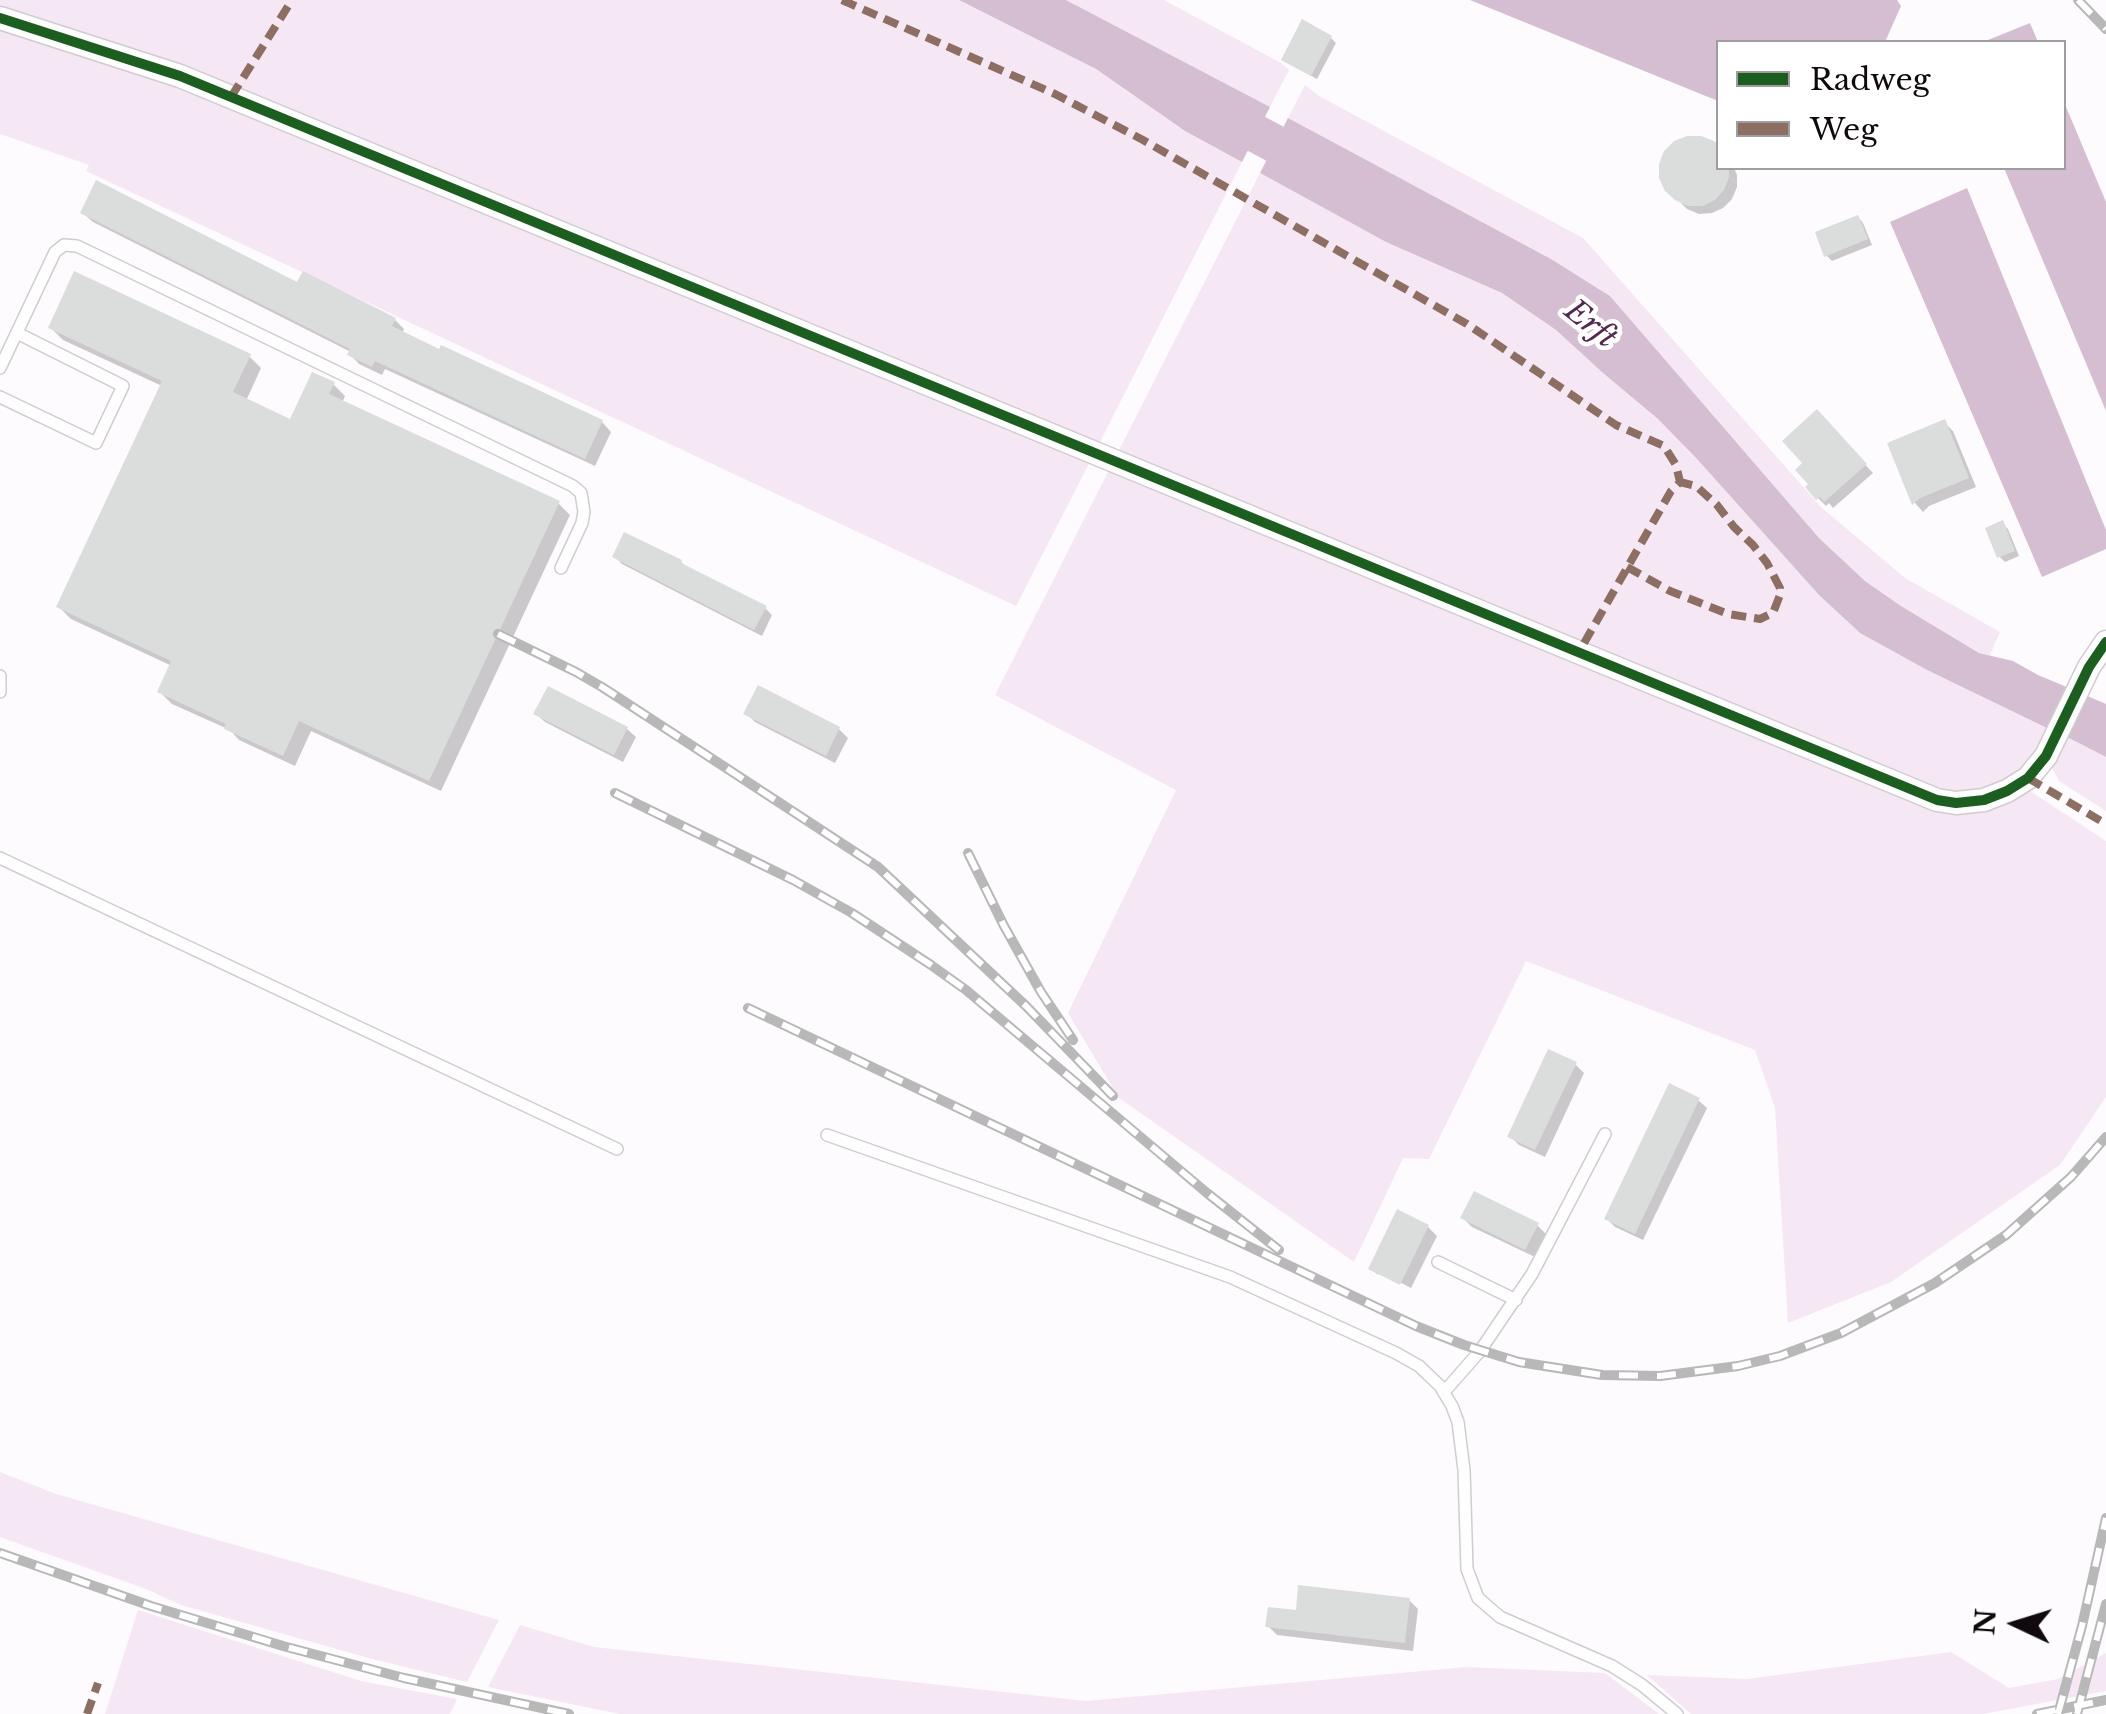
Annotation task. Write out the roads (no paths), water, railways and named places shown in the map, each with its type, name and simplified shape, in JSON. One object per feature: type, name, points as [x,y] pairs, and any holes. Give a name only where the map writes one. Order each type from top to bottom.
[{"type":"street","points":[[0,18],[231,96],[1926,796],[1956,802],[1984,800],[2022,782],[2046,756],[2089,667],[2106,642]]},
{"type":"lane","points":[[0,368],[57,250],[67,244],[77,246],[574,486],[583,497],[584,512],[561,568]]},
{"type":"lane","points":[[0,397],[96,444],[123,386],[17,333]]},
{"type":"lane","points":[[0,676],[0,692]]},
{"type":"lane","points":[[0,858],[617,1149]]},
{"type":"lane","points":[[1444,1392],[1516,1300],[1605,1134]]},
{"type":"lane","points":[[826,1136],[1244,1283],[1404,1357],[1430,1375],[1455,1414],[1461,1439],[1467,1569],[1478,1598],[1500,1618],[1612,1666],[1677,1714]]},
{"type":"lane","points":[[1438,1262],[1516,1300]]},
{"type":"water","points":[[959,0],[1066,0],[1270,107],[1242,162],[1185,131],[1096,69]]},
{"type":"water","points":[[1470,0],[1897,0],[1901,6],[1886,40],[1716,40],[1716,100]]},
{"type":"water","points":[[2030,23],[2037,40],[1988,40]]},
{"type":"water","points":[[2066,107],[2106,202],[2106,411],[2005,170],[2066,170]]},
{"type":"water","points":[[1288,118],[1551,259],[1610,296],[1819,538],[1865,581],[1979,653],[2013,661],[2069,688],[2049,729],[1860,633],[1819,595],[1658,419],[1556,330],[1502,293],[1386,242],[1260,173]]},
{"type":"water","points":[[1967,188],[2106,530],[2106,549],[2042,577],[1890,222]]},
{"type":"water","points":[[2085,695],[2106,704],[2106,757],[2065,736]]},
{"type":"waterway","name":"Erft","points":[[1214,111],[1320,168]]},
{"type":"railway","points":[[2078,0],[2106,29]]},
{"type":"railway","points":[[498,634],[602,687],[878,867],[1026,1006],[1113,1096]]},
{"type":"railway","points":[[615,793],[793,880],[931,965],[1279,1250]]},
{"type":"railway","points":[[968,853],[1041,992],[1073,1040]]},
{"type":"railway","points":[[748,1008],[1416,1326],[1519,1362],[1602,1375],[1660,1376],[1738,1366],[1780,1356],[1841,1333],[1935,1283],[2006,1235],[2071,1177],[2106,1137]]},
{"type":"railway","points":[[2058,1714],[2106,1518]]},
{"type":"railway","points":[[0,1553],[151,1606],[283,1646],[404,1678],[569,1714]]},
{"type":"railway","points":[[2077,1714],[2106,1604]]},
{"type":"railway","points":[[2037,1714],[2106,1700]]}]
